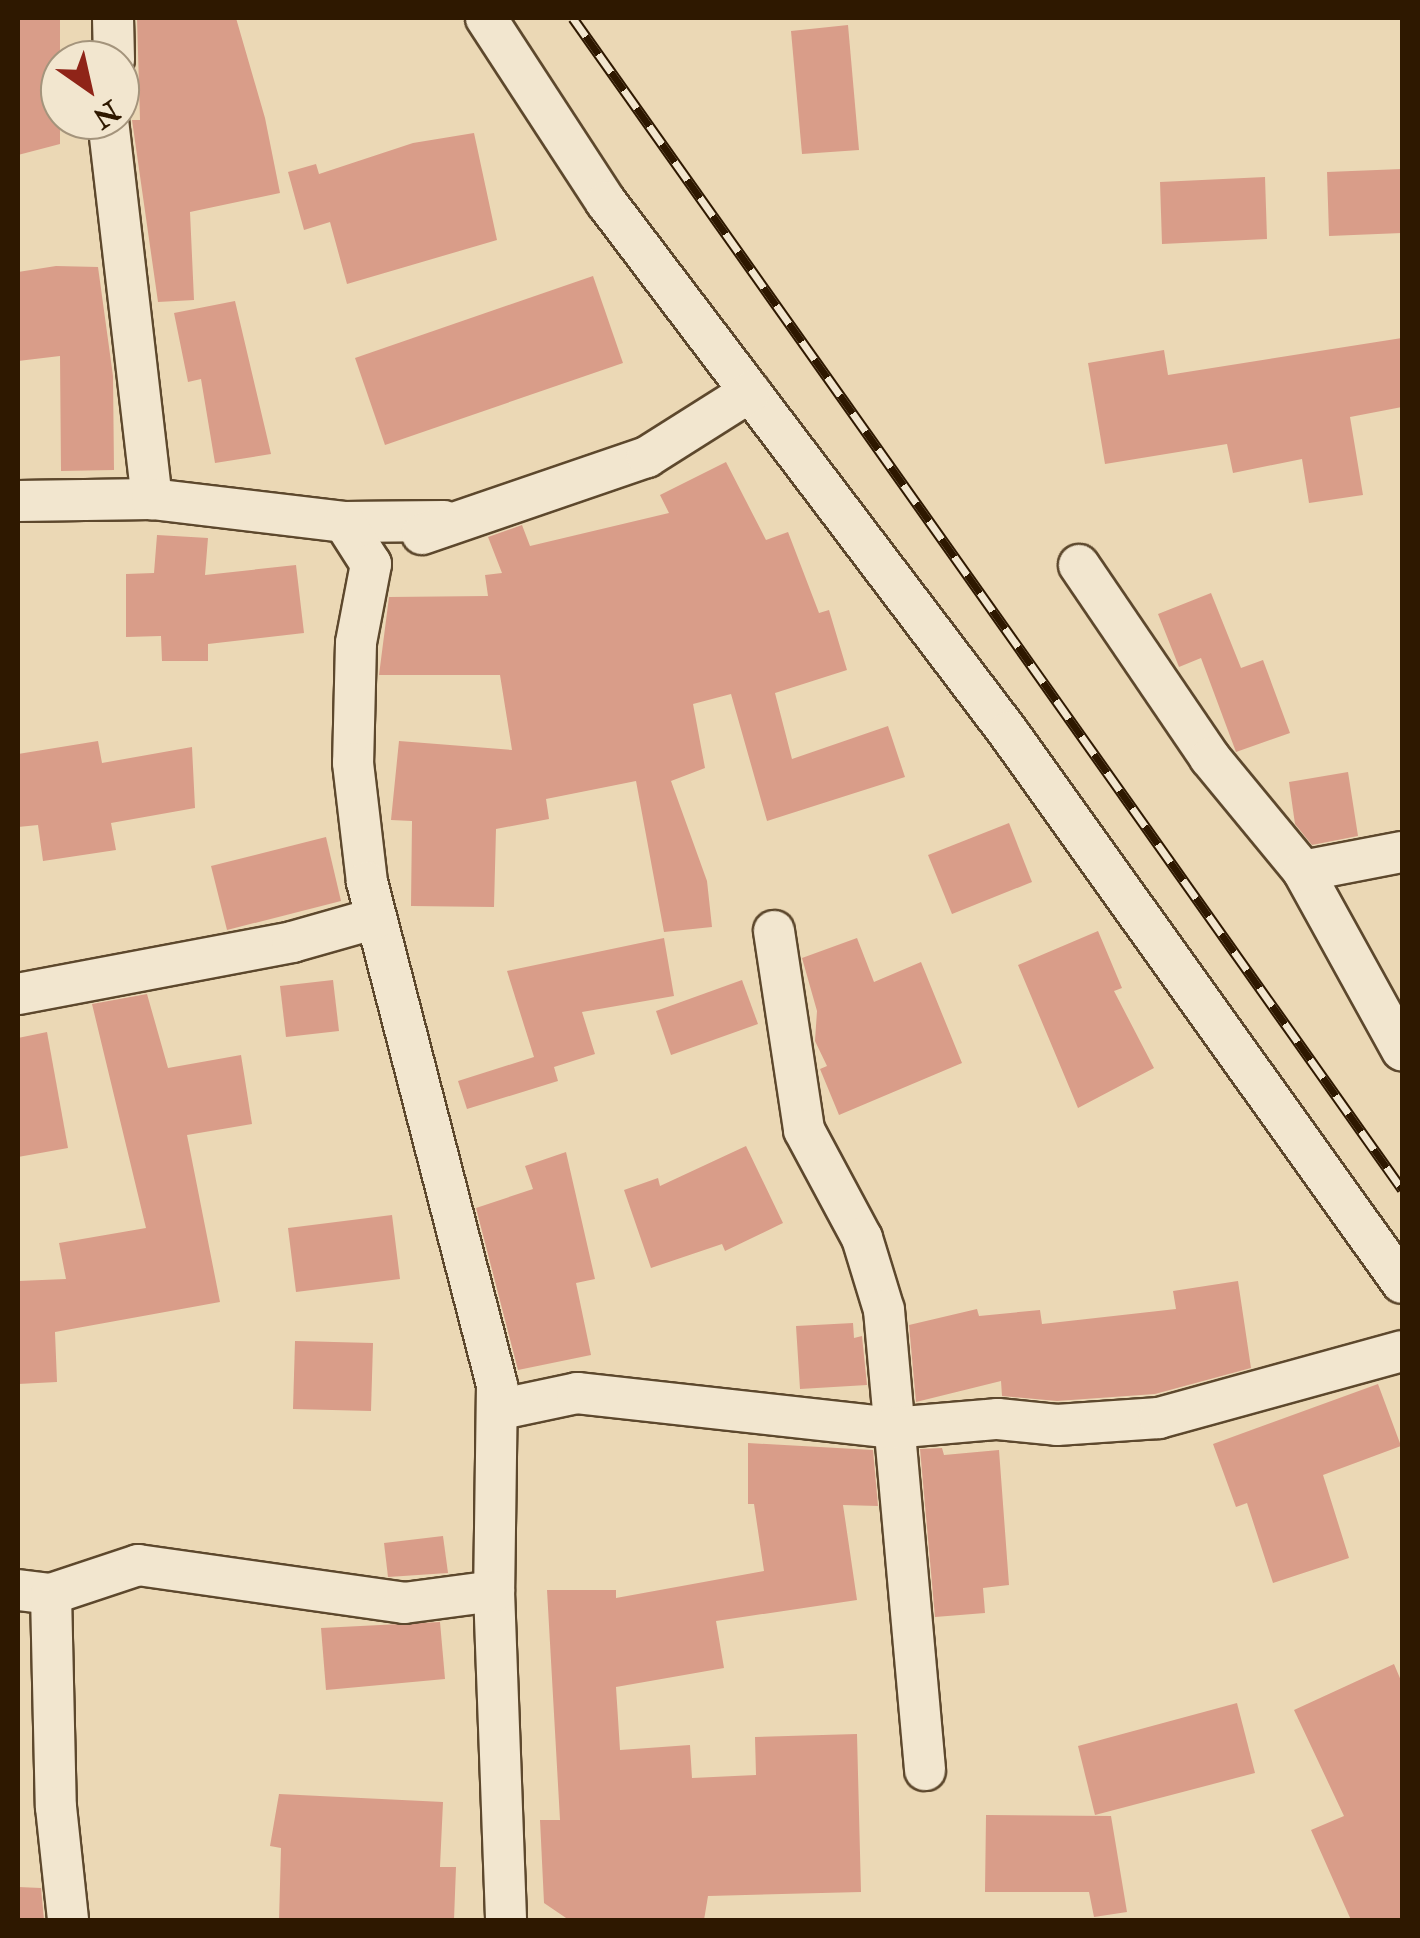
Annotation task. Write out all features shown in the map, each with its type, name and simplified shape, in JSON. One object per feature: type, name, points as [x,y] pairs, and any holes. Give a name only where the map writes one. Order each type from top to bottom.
[{"type":"street","points":[[486,18],[606,202],[1008,732],[1402,1283]]},
{"type":"street","points":[[110,140],[152,499]]},
{"type":"street","points":[[371,564],[444,521],[646,457],[750,392]]},
{"type":"street","points":[[18,501],[152,499],[344,522],[444,521]]},
{"type":"street","points":[[344,522],[371,564],[356,643],[353,763],[376,918],[412,1078],[479,1298],[496,1410],[494,1591],[506,1920]]},
{"type":"street","points":[[1079,565],[1210,758],[1303,871],[1402,1050]]},
{"type":"street","points":[[1303,871],[1402,852]]},
{"type":"street","points":[[18,994],[292,942],[376,918]]},
{"type":"street","points":[[774,931],[804,1130],[862,1238],[884,1310],[925,1770]]},
{"type":"street","points":[[496,1410],[577,1393],[892,1428],[1159,1418],[1402,1351]]},
{"type":"street","points":[[68,1920],[34,1592],[138,1565],[404,1603],[494,1591]]},
{"type":"building","points":[[18,18],[60,18],[60,40],[40,40],[40,140],[60,140],[60,144],[18,155]]},
{"type":"building","points":[[137,18],[236,18],[265,118],[280,193],[190,212],[194,300],[158,302],[135,140],[140,140]]},
{"type":"building","points":[[848,25],[859,150],[802,154],[791,31]]},
{"type":"building","points":[[474,133],[497,240],[347,284],[330,222],[304,230],[288,172],[316,164],[319,174],[413,143]]},
{"type":"building","points":[[1402,169],[1402,233],[1329,236],[1327,172]]},
{"type":"building","points":[[1265,177],[1267,239],[1162,244],[1160,182]]},
{"type":"building","points":[[56,266],[98,267],[113,376],[114,470],[61,471],[60,356],[18,361],[18,272]]},
{"type":"building","points":[[593,276],[623,363],[385,445],[355,358]]},
{"type":"building","points":[[235,301],[271,454],[215,463],[201,379],[188,382],[174,313]]},
{"type":"building","points":[[1402,338],[1402,407],[1350,417],[1363,495],[1309,503],[1302,459],[1233,473],[1227,444],[1105,464],[1088,363],[1164,350],[1168,375]]},
{"type":"building","points":[[726,462],[766,540],[788,532],[819,613],[829,610],[847,670],[775,693],[792,759],[888,726],[905,777],[767,821],[731,694],[693,704],[705,768],[671,781],[707,881],[712,927],[664,932],[636,781],[546,799],[549,819],[496,829],[494,907],[411,906],[412,821],[391,820],[399,741],[512,750],[500,675],[379,675],[389,597],[488,596],[485,575],[502,573],[488,537],[522,525],[530,546],[669,513],[660,495]]},
{"type":"building","points":[[157,535],[208,538],[205,575],[296,565],[304,633],[208,644],[208,661],[162,661],[161,636],[126,637],[126,574],[154,573]]},
{"type":"building","points":[[1211,593],[1241,668],[1263,660],[1290,733],[1236,752],[1201,658],[1179,667],[1158,614]]},
{"type":"building","points":[[98,741],[102,763],[192,747],[195,808],[111,823],[116,850],[43,861],[38,825],[18,827],[18,754]]},
{"type":"building","points":[[1348,772],[1358,836],[1312,845],[1295,824],[1289,782]]},
{"type":"building","points":[[1009,823],[1032,882],[952,914],[928,855]]},
{"type":"building","points":[[326,837],[341,901],[227,930],[211,866]]},
{"type":"building","points":[[1098,931],[1122,988],[1114,991],[1154,1068],[1078,1108],[1018,965]]},
{"type":"building","points":[[664,938],[674,996],[582,1012],[595,1054],[554,1067],[558,1081],[467,1109],[458,1081],[534,1057],[507,971]]},
{"type":"building","points":[[857,938],[874,982],[921,962],[962,1063],[839,1115],[820,1069],[827,1066],[815,1041],[817,1011],[802,958]]},
{"type":"building","points":[[333,980],[339,1031],[286,1037],[280,986]]},
{"type":"building","points":[[742,980],[758,1024],[671,1055],[656,1011]]},
{"type":"building","points":[[147,994],[168,1068],[241,1055],[252,1124],[187,1135],[220,1302],[55,1332],[57,1382],[18,1384],[18,1281],[66,1279],[59,1243],[146,1228],[92,1004]]},
{"type":"building","points":[[47,1032],[68,1148],[18,1157],[18,1038]]},
{"type":"building","points":[[746,1146],[783,1223],[725,1251],[722,1244],[651,1268],[624,1190],[658,1178],[660,1186]]},
{"type":"building","points":[[566,1152],[595,1279],[576,1283],[591,1355],[518,1370],[476,1208],[533,1189],[525,1166]]},
{"type":"building","points":[[392,1215],[400,1279],[296,1292],[288,1228]]},
{"type":"building","points":[[1238,1281],[1251,1368],[1155,1394],[1057,1401],[1002,1396],[1001,1381],[916,1402],[909,1325],[977,1309],[979,1316],[1040,1310],[1042,1324],[1176,1309],[1173,1291]]},
{"type":"building","points":[[853,1323],[854,1338],[862,1336],[867,1385],[800,1389],[796,1326]]},
{"type":"building","points":[[295,1341],[373,1343],[371,1411],[293,1409]]},
{"type":"building","points":[[1378,1384],[1401,1446],[1323,1475],[1349,1558],[1273,1583],[1247,1503],[1236,1507],[1213,1444]]},
{"type":"building","points":[[748,1443],[873,1450],[878,1506],[843,1505],[857,1600],[716,1621],[724,1668],[616,1687],[620,1750],[690,1745],[692,1778],[756,1775],[755,1737],[857,1734],[861,1892],[708,1896],[704,1920],[569,1920],[544,1903],[540,1820],[560,1820],[547,1590],[616,1590],[616,1598],[764,1571],[754,1504],[748,1504]]},
{"type":"building","points":[[942,1448],[944,1455],[999,1450],[1009,1585],[983,1588],[985,1613],[935,1617],[920,1449]]},
{"type":"building","points":[[443,1536],[448,1573],[388,1577],[384,1543]]},
{"type":"building","points":[[440,1622],[445,1679],[326,1690],[321,1628]]},
{"type":"building","points":[[1394,1664],[1402,1683],[1402,1920],[1351,1920],[1311,1830],[1344,1816],[1294,1710]]},
{"type":"building","points":[[1237,1703],[1255,1773],[1095,1815],[1078,1746]]},
{"type":"building","points":[[279,1794],[443,1802],[440,1867],[456,1867],[454,1920],[279,1920],[281,1848],[270,1846]]},
{"type":"building","points":[[986,1815],[1111,1816],[1127,1912],[1094,1917],[1089,1892],[985,1892]]},
{"type":"building","points":[[18,1887],[41,1888],[44,1920],[18,1920]]},
{"type":"railway","points":[[573,18],[1402,1189]]}]
